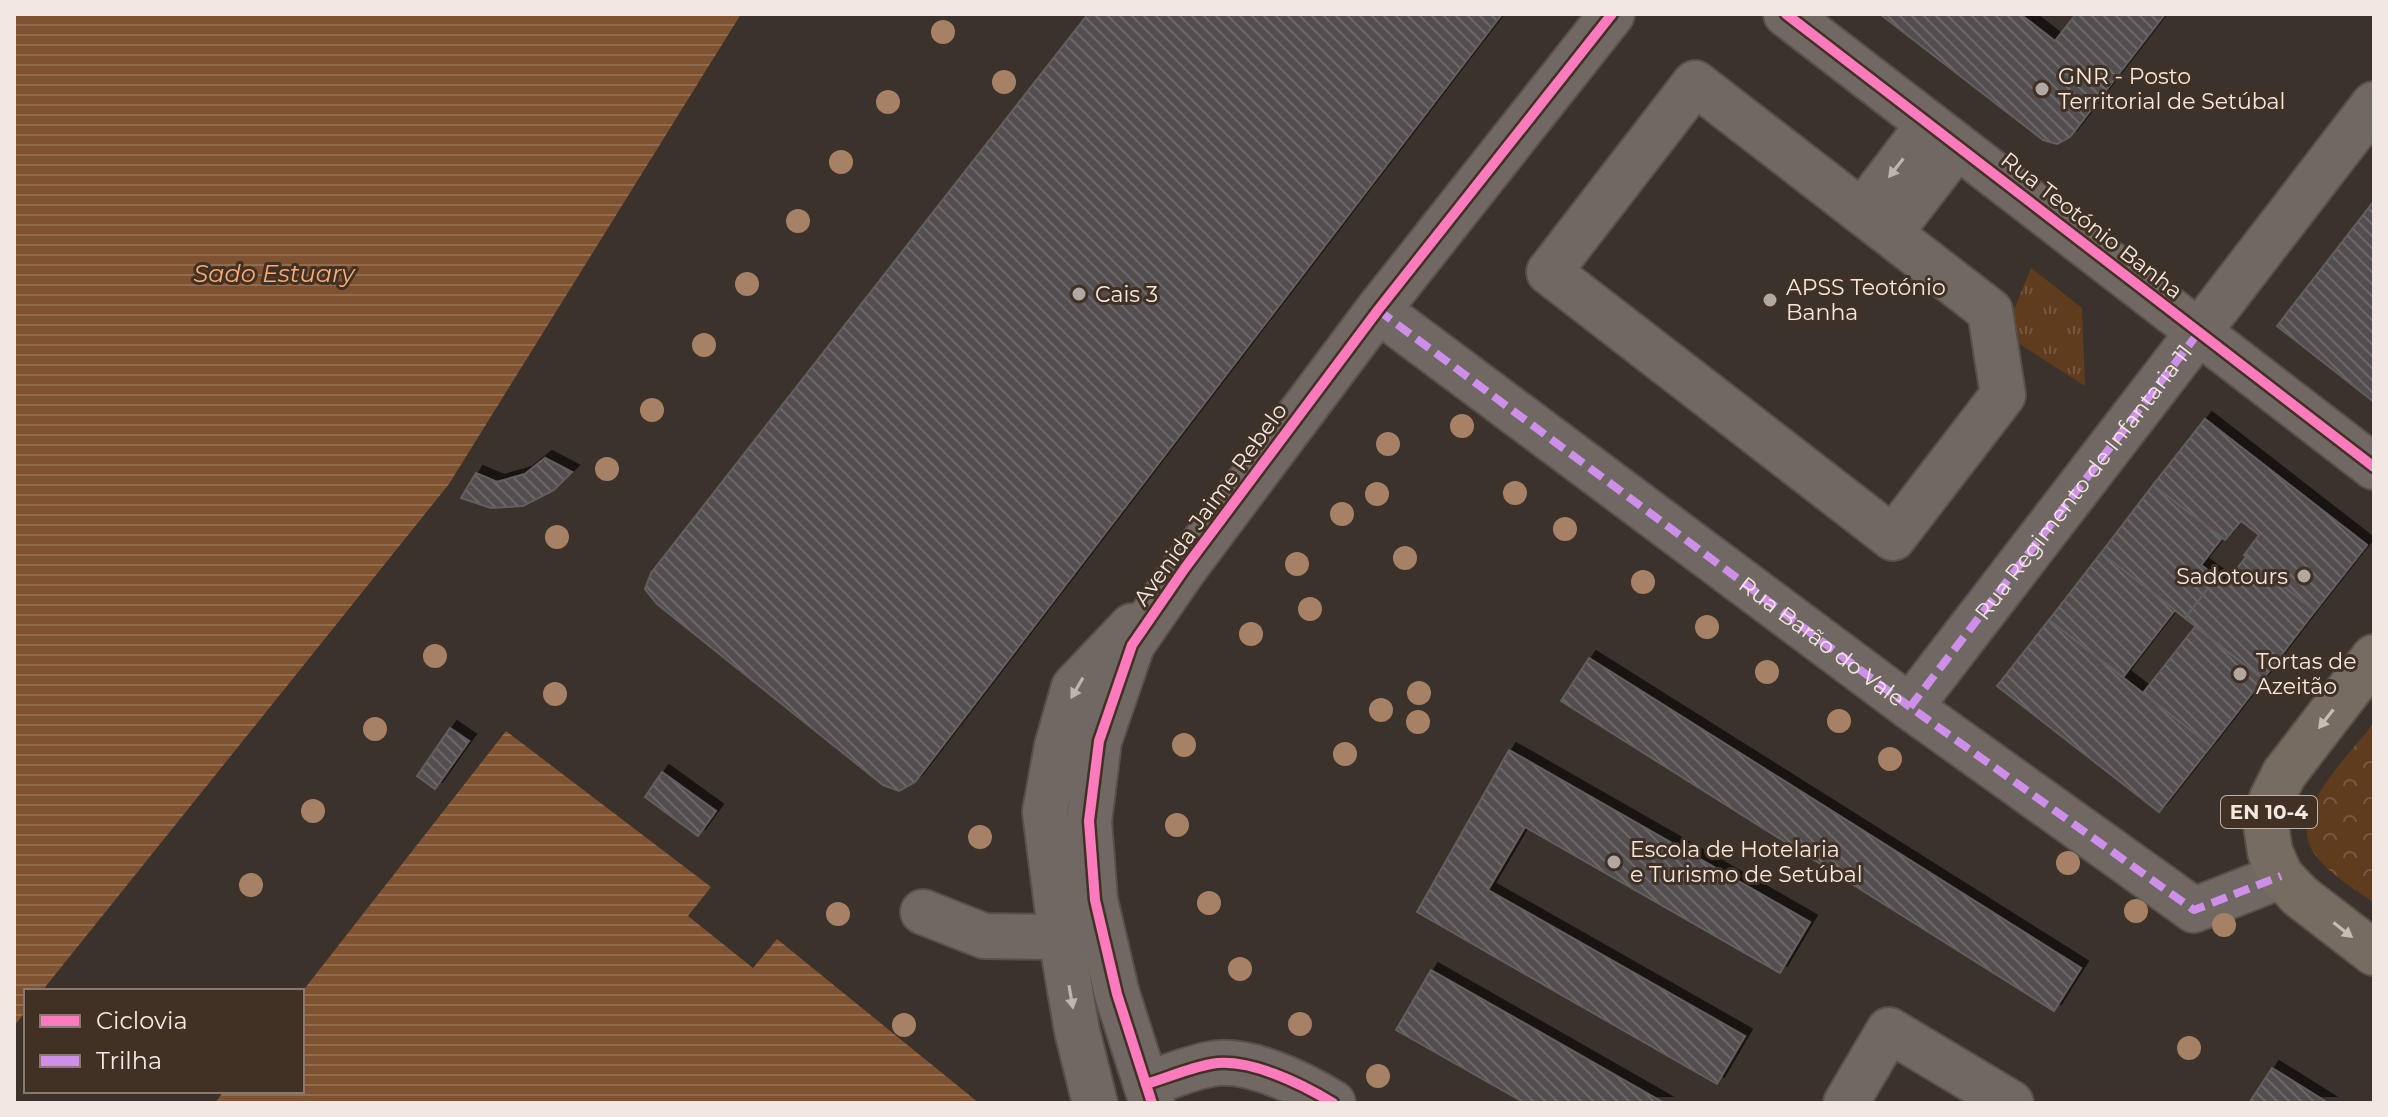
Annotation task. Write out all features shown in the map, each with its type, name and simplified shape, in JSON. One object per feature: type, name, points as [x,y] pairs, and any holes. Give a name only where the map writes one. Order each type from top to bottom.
[{"type":"main road","name":"EN 10-4","points":[[2374,657],[2284,774],[2272,798],[2266,825],[2270,852],[2281,876],[2300,896],[2374,953]]},
{"type":"street","name":"Avenida Jaime Rebelo","points":[[1149,1094],[1117,994],[1095,900],[1089,821],[1099,741],[1132,645],[1185,568],[1378,310],[1612,14]]},
{"type":"street","name":"Rua Teotónio Banha","points":[[1786,14],[2374,467]]},
{"type":"street","points":[[1695,83],[1876,223],[1990,311],[2003,395],[1893,538],[1549,272],[1695,83]]},
{"type":"street","name":"Rua Regimento de Infantaria 11","points":[[1910,707],[2374,104]]},
{"type":"street","points":[[1876,223],[1943,135]]},
{"type":"street","name":"Rua Barão do Vale","points":[[1378,310],[1910,707],[2194,910],[2281,876]]},
{"type":"street","points":[[1095,1103],[1077,1031],[1045,812],[1057,746],[1074,687],[1185,568]]},
{"type":"street","points":[[923,912],[984,936],[1061,937]]},
{"type":"street","points":[[1846,1103],[1889,1030],[2011,1103]]},
{"type":"street","points":[[1149,1094],[1214,1063],[1255,1067],[1305,1086],[1333,1103]]},
{"type":"green space","points":[[2031,268],[2082,308],[2085,386],[2004,334]]},
{"type":"green space","points":[[2374,723],[2374,903],[2324,865],[2312,850],[2307,835],[2315,801],[2338,766]]},
{"type":"water","name":"Sado Estuary","points":[[14,14],[741,14],[449,484],[44,989],[24,989],[24,1014],[14,1026]]},
{"type":"water","points":[[506,731],[711,887],[688,916],[753,968],[777,939],[979,1103],[215,1103],[222,1093],[304,1093],[304,989]]},
{"type":"building","name":"Cais 3","points":[[1088,14],[1502,14],[915,782],[899,791],[883,785],[657,604],[645,589],[651,573]]},
{"type":"building","name":"GNR - Posto Territorial de Setúbal","points":[[1880,14],[2020,14],[2055,41],[2076,14],[2165,14],[2070,137],[2057,144],[2043,140]]},
{"type":"building","points":[[2374,201],[2374,402],[2277,326]]},
{"type":"building","points":[[2205,419],[2367,545],[2315,611],[2244,555],[2259,535],[2241,521],[2225,540],[2153,485]]},
{"type":"building","points":[[545,458],[572,472],[554,490],[523,506],[491,508],[461,498],[476,473],[497,482],[525,474]]},
{"type":"building","points":[[2153,485],[2222,538],[2201,565],[2217,577],[2185,618],[2101,553]]},
{"type":"building","points":[[2101,553],[2175,610],[2123,677],[2049,620]]},
{"type":"building","points":[[2246,557],[2315,611],[2263,679],[2185,618],[2217,577],[2225,584]]},
{"type":"building","points":[[2049,620],[2211,746],[2159,812],[1997,686]]},
{"type":"building","points":[[2195,627],[2263,679],[2211,746],[2143,693]]},
{"type":"building","points":[[1589,658],[2081,968],[2054,1011],[1561,701]]},
{"type":"building","points":[[450,728],[469,741],[435,789],[417,776]]},
{"type":"building","points":[[1509,750],[1810,922],[1780,973],[1525,827],[1488,890],[1745,1036],[1717,1084],[1417,912]]},
{"type":"building","points":[[662,772],[716,811],[698,836],[645,797]]},
{"type":"building","points":[[1431,970],[1664,1103],[1525,1103],[1396,1030]]},
{"type":"building","points":[[2272,1068],[2328,1103],[2249,1103]]},
{"type":"marked path","points":[[1378,310],[1910,707],[2194,910],[2281,876]]},
{"type":"marked path","points":[[1910,707],[2199,332]]},
{"type":"cycle path","points":[[1152,1103],[1117,994],[1095,900],[1089,821],[1099,741],[1132,645],[1185,568],[1378,310],[1612,14]]},
{"type":"cycle path","points":[[1786,14],[2374,467]]},
{"type":"cycle path","points":[[1146,1084],[1211,1064],[1241,1064],[1291,1080],[1333,1103]]},
{"type":"place","name":"GNR - Posto Territorial de Setúbal","points":[[2042,89]]},
{"type":"place","name":"Cais 3","points":[[1079,294]]},
{"type":"place","name":"APSS Teotónio Banha","points":[[1770,300]]},
{"type":"place","name":"Sadotours","points":[[2304,576]]},
{"type":"place","name":"Tortas de Azeitão","points":[[2240,674]]},
{"type":"place","name":"Escola de Hotelaria e Turismo de Setúbal","points":[[1614,862]]}]
